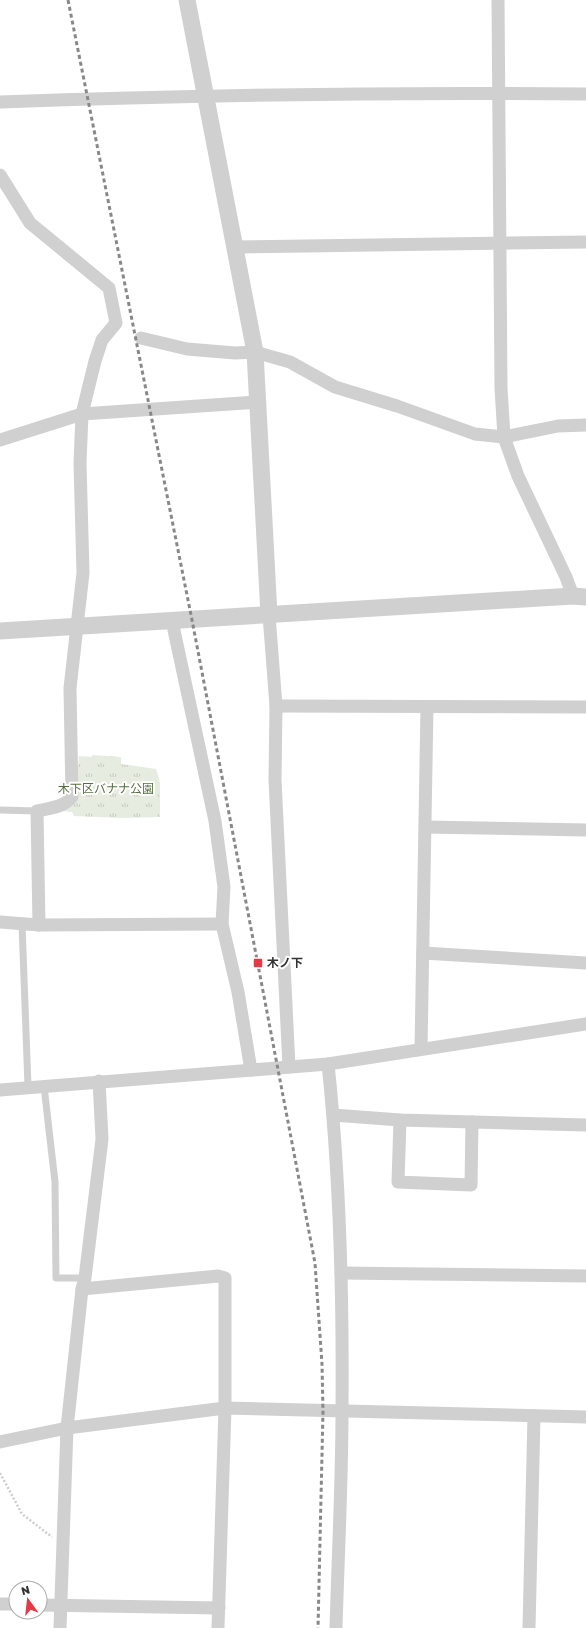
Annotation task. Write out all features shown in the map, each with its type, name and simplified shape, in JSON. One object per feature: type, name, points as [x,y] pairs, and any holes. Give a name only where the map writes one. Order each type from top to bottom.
[{"type":"street","points":[[187,0],[255,352],[269,615],[276,706],[275,780],[288,1067]]},
{"type":"street","points":[[498,0],[500,388],[504,437],[518,476],[566,577],[580,596]]},
{"type":"street","points":[[0,102],[206,97],[498,93],[586,94]]},
{"type":"street","points":[[0,175],[30,223],[109,288],[116,323],[102,340],[95,361],[82,414],[80,464],[83,573],[70,688],[72,798],[68,803],[61,806],[37,811],[40,925]]},
{"type":"street","points":[[235,247],[586,242]]},
{"type":"street","points":[[141,338],[187,349],[255,352],[290,362],[335,387],[397,406],[475,434],[504,437],[558,426],[586,425]]},
{"type":"street","points":[[0,440],[82,414],[258,402]]},
{"type":"street","points":[[0,631],[580,596]]},
{"type":"street","points":[[172,621],[215,821],[224,887],[222,924],[238,992],[251,1070]]},
{"type":"street","points":[[276,706],[586,707]]},
{"type":"street","points":[[421,1049],[427,707]]},
{"type":"street","points":[[425,827],[586,830]]},
{"type":"street","points":[[0,922],[40,925],[222,924]]},
{"type":"street","points":[[423,953],[586,963]]},
{"type":"street","points":[[0,1090],[28,1086],[100,1082],[328,1064],[586,1024]]},
{"type":"street","points":[[328,1064],[334,1115],[341,1273],[342,1411],[336,1628]]},
{"type":"street","points":[[60,1628],[67,1428],[102,1139],[100,1082]]},
{"type":"street","points":[[334,1115],[400,1120],[586,1125]]},
{"type":"street","points":[[400,1120],[398,1182],[471,1184],[472,1122]]},
{"type":"street","points":[[341,1273],[586,1276]]},
{"type":"street","points":[[84,1284],[218,1276],[225,1278],[225,1408],[218,1628]]},
{"type":"street","points":[[0,1442],[67,1428],[225,1408],[586,1417]]},
{"type":"street","points":[[528,1628],[534,1416]]},
{"type":"street","points":[[48,1604],[219,1608]]},
{"type":"lane","points":[[0,810],[37,811]]},
{"type":"lane","points":[[22,924],[28,1086]]},
{"type":"lane","points":[[44,1086],[55,1182],[56,1278],[84,1284]]},
{"type":"path","points":[[0,1473],[22,1514],[56,1540],[63,1542]]},
{"type":"green space","name":"木下区バナナ公園","points":[[92,755],[121,757],[121,764],[156,769],[160,783],[160,817],[121,818],[74,816],[72,812],[51,810],[75,801],[79,756],[92,757]]},
{"type":"railway","points":[[68,0],[192,620],[315,1263],[322,1364],[323,1411],[318,1628]]},
{"type":"place","name":"木ノ下","points":[[258,963]]}]
